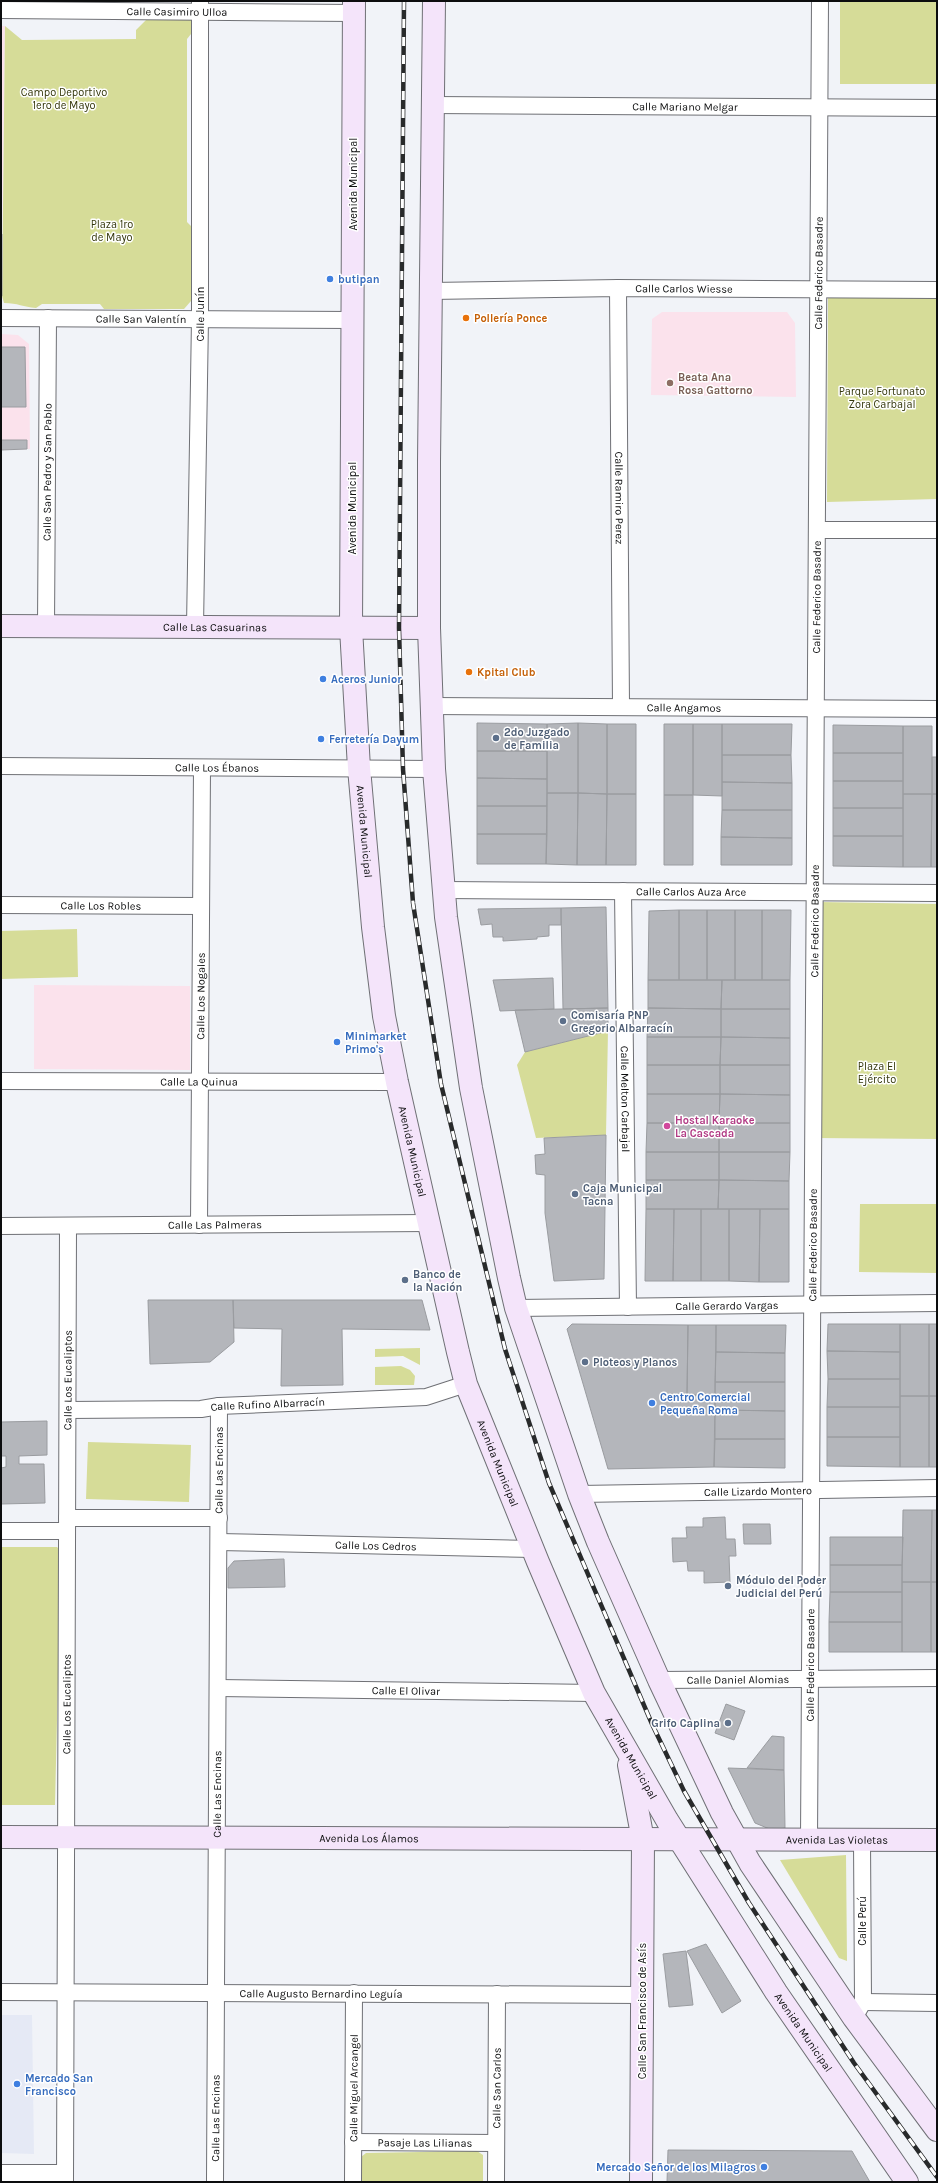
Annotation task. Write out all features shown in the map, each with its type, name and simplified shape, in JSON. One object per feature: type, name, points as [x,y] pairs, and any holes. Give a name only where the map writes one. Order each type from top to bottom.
[{"type":"main road","points":[[434,1],[429,628],[434,769],[446,917],[471,1088],[516,1308],[579,1494],[659,1680],[736,1840],[858,2010],[937,2130]]},
{"type":"main road","name":"Avenida Municipal","points":[[354,7],[352,628],[359,768],[372,928],[384,1016],[445,1302],[466,1384],[533,1549],[594,1693],[680,1840],[776,1992],[907,2182]]},
{"type":"main road","name":"Calle Las Casuarinas","points":[[1,626],[429,628]]},
{"type":"main road","name":"Calle San Francisco de Asís","points":[[625,1747],[643,1840],[641,2182]]},
{"type":"main road","name":"Avenida Los Álamos","points":[[1,1837],[736,1840]]},
{"type":"main road","name":"Avenida Las Violetas","points":[[736,1840],[937,1840]]},
{"type":"street","name":"Calle Federico Basadre","points":[[809,1840],[820,1]]},
{"type":"street","name":"Calle Casimiro Ulloa","points":[[1,10],[54,6],[354,7]]},
{"type":"street","name":"Calle Junín","points":[[195,627],[200,319],[200,7]]},
{"type":"street","name":"Calle Mariano Melgar","points":[[432,105],[937,108]]},
{"type":"street","name":"Calle Carlos Wiesse","points":[[431,291],[618,288],[937,290]]},
{"type":"street","name":"Calle Ramiro Perez","points":[[618,288],[621,707]]},
{"type":"street","name":"Calle San Valentín","points":[[1,318],[352,320]]},
{"type":"street","name":"Calle San Pedro y San Pablo","points":[[46,627],[48,318]]},
{"type":"street","points":[[817,530],[937,530]]},
{"type":"street","name":"Calle Angamos","points":[[431,706],[937,709]]},
{"type":"street","name":"Calle Los Ébanos","points":[[1,766],[434,769]]},
{"type":"street","name":"Calle Los Nogales","points":[[199,1225],[202,768]]},
{"type":"street","name":"Calle Carlos Auza Arce","points":[[444,890],[937,893]]},
{"type":"street","name":"Calle Melton Carbajal","points":[[623,891],[628,1307]]},
{"type":"street","name":"Calle Los Robles","points":[[1,905],[201,906]]},
{"type":"street","name":"Calle La Quinua","points":[[1,1081],[397,1082]]},
{"type":"street","name":"Calle Las Palmeras","points":[[1,1226],[428,1223]]},
{"type":"street","name":"Calle Los Eucaliptos","points":[[65,2178],[68,1226]]},
{"type":"street","name":"Calle Gerardo Vargas","points":[[516,1308],[937,1303]]},
{"type":"street","name":"Calle Rufino Albarracín","points":[[68,1410],[201,1409],[219,1406],[426,1397],[466,1384]]},
{"type":"street","name":"Calle Las Encinas","points":[[215,2182],[219,1406]]},
{"type":"street","name":"Calle Lizardo Montero","points":[[579,1494],[937,1488]]},
{"type":"street","points":[[1,1531],[67,1525],[219,1518]]},
{"type":"street","name":"Calle Los Cedros","points":[[219,1542],[533,1549]]},
{"type":"street","name":"Calle Daniel Alomias","points":[[659,1680],[937,1678]]},
{"type":"street","name":"Calle El Olivar","points":[[218,1688],[594,1693]]},
{"type":"street","name":"Calle Perú","points":[[858,2010],[862,1840]]},
{"type":"street","name":"Calle Augusto Bernardino Leguía","points":[[1,1992],[642,1995]]},
{"type":"street","name":"Calle Miguel Arcangel","points":[[353,2182],[354,1994]]},
{"type":"street","name":"Calle San Carlos","points":[[496,2182],[497,1994]]},
{"type":"street","points":[[858,2010],[937,2003]]},
{"type":"street","name":"Pasaje Las Lilianas","points":[[353,2142],[496,2143]]},
{"type":"street","points":[[1,2173],[65,2178]]},
{"type":"shaded area","points":[[1,26],[5,26],[2,234],[1,234]]},
{"type":"shaded area","points":[[662,312],[787,312],[795,323],[796,397],[651,395],[652,319]]},
{"type":"shaded area","points":[[1,334],[18,335],[29,344],[30,449],[1,450]]},
{"type":"shaded area","points":[[34,985],[190,986],[190,1070],[34,1069]]},
{"type":"shaded area","name":"Mercado San Francisco","points":[[1,2015],[32,2015],[34,2154],[1,2153]]},
{"type":"green space","points":[[840,1],[937,1],[937,84],[840,84]]},
{"type":"green space","name":"Plaza 1ro de Mayo","points":[[185,18],[191,20],[191,34],[187,39],[187,222],[192,227],[191,301],[184,309],[104,309],[100,304],[42,304],[36,308],[4,303],[2,296],[5,26],[22,40],[136,39],[136,30],[147,19]]},
{"type":"green space","name":"Parque Fortunato Zora Carbajal","points":[[937,295],[937,499],[827,502],[828,296]]},
{"type":"green space","name":"Plaza El Ejército","points":[[819,902],[937,904],[937,1139],[815,1138]]},
{"type":"green space","points":[[77,929],[78,977],[1,979],[1,931]]},
{"type":"green space","points":[[608,1031],[606,1135],[536,1138],[517,1065],[525,1052]]},
{"type":"green space","points":[[860,1204],[937,1204],[937,1273],[859,1272]]},
{"type":"green space","points":[[420,1348],[420,1365],[403,1356],[375,1357],[375,1349]]},
{"type":"green space","points":[[401,1366],[410,1370],[415,1376],[414,1385],[375,1385],[375,1367]]},
{"type":"green space","points":[[88,1442],[191,1445],[189,1502],[86,1499]]},
{"type":"green space","points":[[1,1547],[57,1547],[61,1551],[55,1805],[1,1805]]},
{"type":"green space","points":[[846,1855],[847,1961],[839,1958],[780,1860]]},
{"type":"green space","points":[[477,2151],[483,2155],[483,2182],[361,2182],[361,2157],[366,2153]]},
{"type":"building","points":[[2,234],[2,296],[1,296]]},
{"type":"building","points":[[1,347],[25,347],[26,407],[1,407]]},
{"type":"building","points":[[1,440],[27,440],[27,449],[1,450]]},
{"type":"building","points":[[477,723],[547,724],[547,751],[477,751]]},
{"type":"building","points":[[578,723],[607,724],[607,794],[578,793]]},
{"type":"building","points":[[578,723],[578,793],[547,793],[547,724]]},
{"type":"building","points":[[607,724],[636,724],[636,794],[607,794]]},
{"type":"building","points":[[664,724],[693,724],[693,795],[664,795]]},
{"type":"building","points":[[693,724],[722,724],[722,796],[693,795]]},
{"type":"building","points":[[722,724],[792,724],[791,755],[722,755]]},
{"type":"building","points":[[833,725],[903,726],[903,753],[833,753]]},
{"type":"building","points":[[903,726],[932,726],[932,794],[903,794]]},
{"type":"building","points":[[477,751],[547,751],[547,779],[477,778]]},
{"type":"building","points":[[833,753],[903,753],[903,781],[833,781]]},
{"type":"building","points":[[722,755],[791,755],[792,783],[722,782]]},
{"type":"building","points":[[932,757],[937,757],[937,794],[932,794]]},
{"type":"building","points":[[477,778],[547,779],[547,806],[477,806]]},
{"type":"building","points":[[833,781],[903,781],[903,808],[833,808]]},
{"type":"building","points":[[722,782],[792,783],[792,810],[722,810]]},
{"type":"building","points":[[547,793],[578,793],[577,865],[546,864]]},
{"type":"building","points":[[578,793],[607,794],[606,865],[577,865]]},
{"type":"building","points":[[607,794],[636,794],[636,865],[606,865]]},
{"type":"building","points":[[903,794],[932,794],[931,867],[903,867]]},
{"type":"building","points":[[932,794],[937,794],[937,867],[931,867]]},
{"type":"building","points":[[664,795],[693,795],[693,865],[664,865]]},
{"type":"building","points":[[477,806],[547,806],[547,834],[477,834]]},
{"type":"building","points":[[833,808],[903,808],[903,836],[833,836]]},
{"type":"building","points":[[722,810],[792,810],[792,838],[721,837]]},
{"type":"building","points":[[477,834],[547,834],[546,864],[477,864]]},
{"type":"building","points":[[833,836],[903,836],[903,867],[833,866]]},
{"type":"building","points":[[721,837],[792,838],[792,865],[721,865]]},
{"type":"building","points":[[606,907],[608,1008],[563,1009],[561,908]]},
{"type":"building","points":[[561,908],[561,925],[549,925],[549,936],[537,937],[537,939],[503,941],[503,937],[493,937],[492,924],[481,925],[478,909]]},
{"type":"building","points":[[679,910],[679,980],[648,980],[649,911]]},
{"type":"building","points":[[679,910],[707,910],[707,980],[679,980]]},
{"type":"building","points":[[707,910],[735,910],[735,980],[707,980]]},
{"type":"building","points":[[735,910],[762,910],[762,980],[735,980]]},
{"type":"building","points":[[762,910],[791,910],[790,980],[762,980]]},
{"type":"building","points":[[553,978],[554,1009],[500,1011],[493,980]]},
{"type":"building","points":[[648,980],[722,980],[721,1009],[648,1008]]},
{"type":"building","points":[[722,980],[790,980],[790,1009],[721,1009]]},
{"type":"building","name":"Comisaría PNP Gregorio Albarracín","points":[[608,1008],[608,1031],[525,1052],[515,1010]]},
{"type":"building","points":[[648,1008],[721,1009],[721,1037],[647,1037]]},
{"type":"building","points":[[721,1009],[790,1009],[790,1038],[721,1037]]},
{"type":"building","points":[[647,1037],[721,1037],[720,1065],[647,1065]]},
{"type":"building","points":[[721,1037],[790,1038],[790,1065],[720,1065]]},
{"type":"building","points":[[647,1065],[720,1065],[720,1094],[647,1094]]},
{"type":"building","points":[[720,1065],[790,1065],[790,1095],[720,1094]]},
{"type":"building","points":[[647,1094],[720,1094],[719,1123],[647,1123]]},
{"type":"building","points":[[720,1094],[790,1095],[790,1123],[719,1123]]},
{"type":"building","points":[[647,1123],[719,1123],[719,1152],[646,1152]]},
{"type":"building","points":[[719,1123],[790,1123],[790,1152],[719,1152]]},
{"type":"building","name":"Caja Municipal Tacna","points":[[606,1135],[604,1279],[554,1281],[545,1213],[545,1175],[536,1174],[535,1155],[545,1154],[544,1138]]},
{"type":"building","points":[[646,1152],[719,1152],[719,1180],[646,1180]]},
{"type":"building","points":[[719,1152],[790,1152],[789,1181],[719,1180]]},
{"type":"building","points":[[646,1180],[719,1180],[718,1209],[646,1209]]},
{"type":"building","points":[[719,1180],[789,1181],[789,1209],[718,1209]]},
{"type":"building","points":[[646,1209],[674,1209],[673,1281],[645,1281]]},
{"type":"building","points":[[674,1209],[701,1209],[701,1281],[673,1281]]},
{"type":"building","points":[[701,1209],[729,1209],[729,1281],[701,1281]]},
{"type":"building","points":[[729,1209],[760,1209],[759,1282],[729,1281]]},
{"type":"building","points":[[760,1209],[789,1209],[789,1282],[759,1282]]},
{"type":"building","points":[[148,1300],[233,1300],[234,1342],[210,1362],[150,1364]]},
{"type":"building","points":[[233,1300],[422,1300],[430,1330],[342,1329],[343,1385],[281,1386],[282,1329],[234,1328]]},
{"type":"building","name":"Centro Comercial Pequeña Roma","points":[[572,1324],[688,1325],[687,1395],[715,1395],[714,1467],[608,1469],[567,1329]]},
{"type":"building","points":[[828,1324],[900,1324],[900,1352],[827,1351]]},
{"type":"building","points":[[900,1324],[929,1324],[929,1396],[900,1396]]},
{"type":"building","points":[[929,1324],[937,1324],[937,1396],[929,1396]]},
{"type":"building","points":[[688,1325],[716,1325],[715,1395],[687,1395]]},
{"type":"building","points":[[716,1325],[786,1325],[785,1353],[716,1352]]},
{"type":"building","points":[[827,1351],[900,1352],[900,1379],[828,1379]]},
{"type":"building","points":[[716,1352],[785,1353],[785,1382],[715,1382]]},
{"type":"building","points":[[828,1379],[900,1379],[900,1407],[827,1407]]},
{"type":"building","points":[[715,1382],[785,1382],[785,1411],[715,1410]]},
{"type":"building","points":[[900,1396],[929,1396],[929,1467],[900,1467]]},
{"type":"building","points":[[929,1396],[937,1396],[937,1467],[929,1467]]},
{"type":"building","points":[[827,1407],[900,1407],[900,1437],[827,1437]]},
{"type":"building","points":[[715,1410],[785,1411],[785,1439],[715,1439]]},
{"type":"building","points":[[47,1421],[47,1455],[19,1456],[19,1464],[44,1464],[45,1503],[1,1504],[1,1468],[6,1467],[6,1456],[1,1456],[1,1422]]},
{"type":"building","points":[[827,1437],[900,1437],[900,1467],[827,1466]]},
{"type":"building","points":[[715,1439],[785,1439],[785,1468],[714,1467]]},
{"type":"building","points":[[903,1510],[932,1510],[931,1582],[902,1582]]},
{"type":"building","points":[[932,1510],[937,1510],[937,1582],[931,1582]]},
{"type":"building","points":[[725,1517],[726,1539],[735,1539],[736,1556],[729,1556],[730,1582],[704,1583],[704,1571],[688,1571],[687,1561],[673,1562],[672,1538],[687,1538],[686,1527],[703,1527],[703,1518]]},
{"type":"building","points":[[743,1524],[770,1524],[771,1544],[744,1544]]},
{"type":"building","points":[[830,1537],[903,1537],[902,1565],[830,1565]]},
{"type":"building","points":[[284,1559],[285,1587],[228,1588],[228,1568],[234,1561]]},
{"type":"building","points":[[830,1565],[902,1565],[902,1592],[830,1592]]},
{"type":"building","points":[[902,1582],[931,1582],[931,1652],[902,1652]]},
{"type":"building","points":[[931,1582],[937,1582],[937,1652],[931,1652]]},
{"type":"building","points":[[830,1592],[902,1592],[902,1622],[829,1622]]},
{"type":"building","points":[[829,1622],[902,1622],[902,1652],[829,1652]]},
{"type":"building","points":[[726,1704],[745,1711],[734,1740],[715,1733]]},
{"type":"building","points":[[772,1736],[784,1737],[784,1770],[747,1768]]},
{"type":"building","points":[[728,1768],[784,1770],[785,1828],[772,1830],[755,1823]]},
{"type":"building","points":[[706,1944],[741,2001],[722,2013],[687,1951]]},
{"type":"building","points":[[686,1951],[693,2005],[669,2007],[663,1954]]},
{"type":"building","name":"Mercado Señor de los Milagros","points":[[668,2150],[852,2151],[870,2182],[667,2182]]},
{"type":"railway","points":[[404,1],[399,628],[403,769],[413,903],[441,1084],[505,1349],[549,1483],[652,1724],[684,1791],[749,1903],[854,2063],[937,2177]]},
{"type":"place","name":"butipan","points":[[330,279]]},
{"type":"place","name":"Pollería Ponce","points":[[466,318]]},
{"type":"place","name":"Beata Ana Rosa Gattorno","points":[[670,383]]},
{"type":"place","name":"Kpital Club","points":[[469,672]]},
{"type":"place","name":"Aceros Junior","points":[[323,679]]},
{"type":"place","name":"2do Juzgado de Familia","points":[[496,738]]},
{"type":"place","name":"Ferretería Dayum","points":[[321,739]]},
{"type":"place","name":"Comisaría PNP Gregorio Albarracín","points":[[563,1021]]},
{"type":"place","name":"Minimarket Primo's","points":[[337,1042]]},
{"type":"place","name":"Hostal Karaoke La Cascada","points":[[667,1126]]},
{"type":"place","name":"Caja Municipal Tacna","points":[[575,1194]]},
{"type":"place","name":"Banco de la Nación","points":[[405,1280]]},
{"type":"place","name":"Ploteos y Planos","points":[[585,1362]]},
{"type":"place","name":"Centro Comercial Pequeña Roma","points":[[652,1403]]},
{"type":"place","name":"Módulo del Poder Judicial del Perú","points":[[728,1586]]},
{"type":"place","name":"Grifo Caplina","points":[[728,1723]]},
{"type":"place","name":"Mercado San Francisco","points":[[17,2084]]},
{"type":"place","name":"Mercado Señor de los Milagros","points":[[764,2167]]},
{"type":"park label","name":"Campo Deportivo 1ero de Mayo","points":[[64,98]]}]
